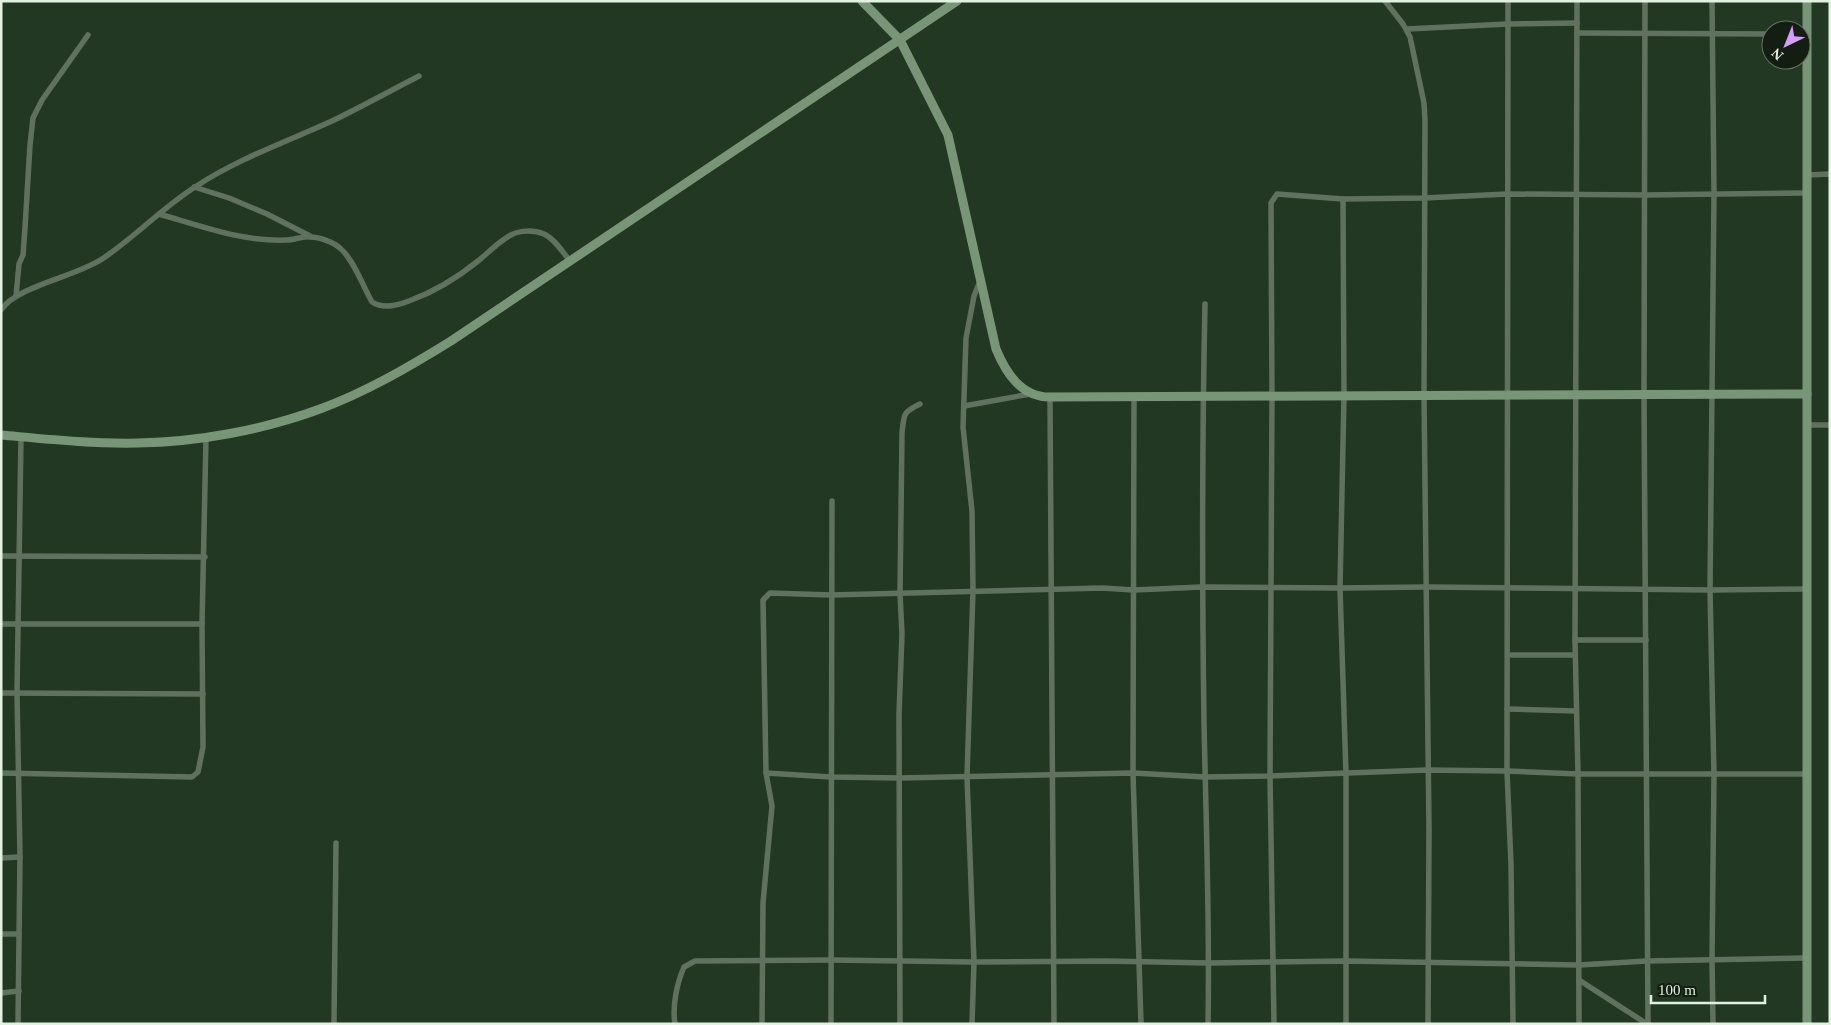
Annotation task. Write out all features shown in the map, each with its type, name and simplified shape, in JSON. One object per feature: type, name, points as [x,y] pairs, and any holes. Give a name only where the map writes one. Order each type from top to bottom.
[{"type":"street","points":[[862,1],[900,40],[948,135],[996,348],[1004,368],[1017,384],[1030,394]]},
{"type":"street","points":[[1,435],[108,443],[140,443],[206,436],[248,430],[278,422],[320,409],[358,393],[411,366],[451,341],[957,1]]},
{"type":"street","points":[[1385,1],[1407,29],[1424,103],[1424,396],[1429,830],[1428,1024]]},
{"type":"street","points":[[1508,1],[1507,771],[1513,1024]]},
{"type":"street","points":[[1577,1],[1575,655],[1578,774],[1579,1024]]},
{"type":"street","points":[[1645,1],[1644,395],[1648,1024]]},
{"type":"street","points":[[1712,1],[1714,193],[1710,590],[1714,775],[1713,1024]]},
{"type":"street","points":[[1805,20],[1807,1]]},
{"type":"street","points":[[1407,29],[1577,23]]},
{"type":"street","points":[[1577,33],[1761,34]]},
{"type":"street","points":[[16,296],[19,264],[24,246],[33,118],[42,100],[88,35]]},
{"type":"street","points":[[1805,70],[1808,193],[1807,1024]]},
{"type":"street","points":[[1,310],[16,296],[76,272],[102,259],[194,187],[237,164],[334,120],[419,76]]},
{"type":"street","points":[[1807,175],[1830,174]]},
{"type":"street","points":[[194,187],[229,198],[267,214],[310,236],[332,242],[342,249],[372,302],[384,307],[417,298],[446,284],[510,235],[519,232],[536,232],[550,238],[571,262]]},
{"type":"street","points":[[1274,1024],[1270,776],[1272,396],[1270,203],[1277,194],[1343,199],[1507,194],[1808,193]]},
{"type":"street","points":[[1343,199],[1344,396],[1340,588],[1346,774],[1346,1024]]},
{"type":"street","points":[[159,214],[211,229],[252,238],[288,240],[310,236]]},
{"type":"street","points":[[972,1024],[974,962],[967,777],[973,590],[972,511],[964,427],[964,406],[966,338],[974,296],[981,280]]},
{"type":"street","points":[[1205,304],[1202,588],[1209,964],[1208,1024]]},
{"type":"street","points":[[964,406],[1030,394],[1050,398],[1807,394]]},
{"type":"street","points":[[1134,397],[1133,773],[1141,1024]]},
{"type":"street","points":[[1050,398],[1054,1024]]},
{"type":"street","points":[[900,1024],[899,714],[902,634],[900,594],[904,415],[910,408],[920,404]]},
{"type":"street","points":[[1807,425],[1830,425]]},
{"type":"street","points":[[1,773],[192,777],[198,772],[201,766],[203,747],[202,624],[206,436]]},
{"type":"street","points":[[18,1024],[20,857],[17,693],[21,437]]},
{"type":"street","points":[[831,1024],[832,501]]},
{"type":"street","points":[[1,556],[204,557]]},
{"type":"street","points":[[762,1024],[762,903],[772,806],[766,772],[763,600],[770,593],[831,595],[900,594],[1052,588],[1134,590],[1426,587],[1576,590],[1807,589]]},
{"type":"street","points":[[1,624],[202,624]]},
{"type":"street","points":[[1575,640],[1646,640]]},
{"type":"street","points":[[1508,655],[1575,655]]},
{"type":"street","points":[[1,693],[203,694]]},
{"type":"street","points":[[1508,709],[1576,711]]},
{"type":"street","points":[[766,772],[831,777],[900,778],[1133,773],[1205,777],[1428,770],[1578,774],[1807,774]]},
{"type":"street","points":[[334,1024],[336,843]]},
{"type":"street","points":[[1,858],[20,857]]},
{"type":"street","points":[[1,934],[19,934]]},
{"type":"street","points":[[675,1024],[678,980],[684,967],[695,961],[899,960],[1209,964],[1346,961],[1580,964],[1807,958]]},
{"type":"street","points":[[1579,980],[1648,1024]]},
{"type":"street","points":[[1,993],[19,991]]}]
